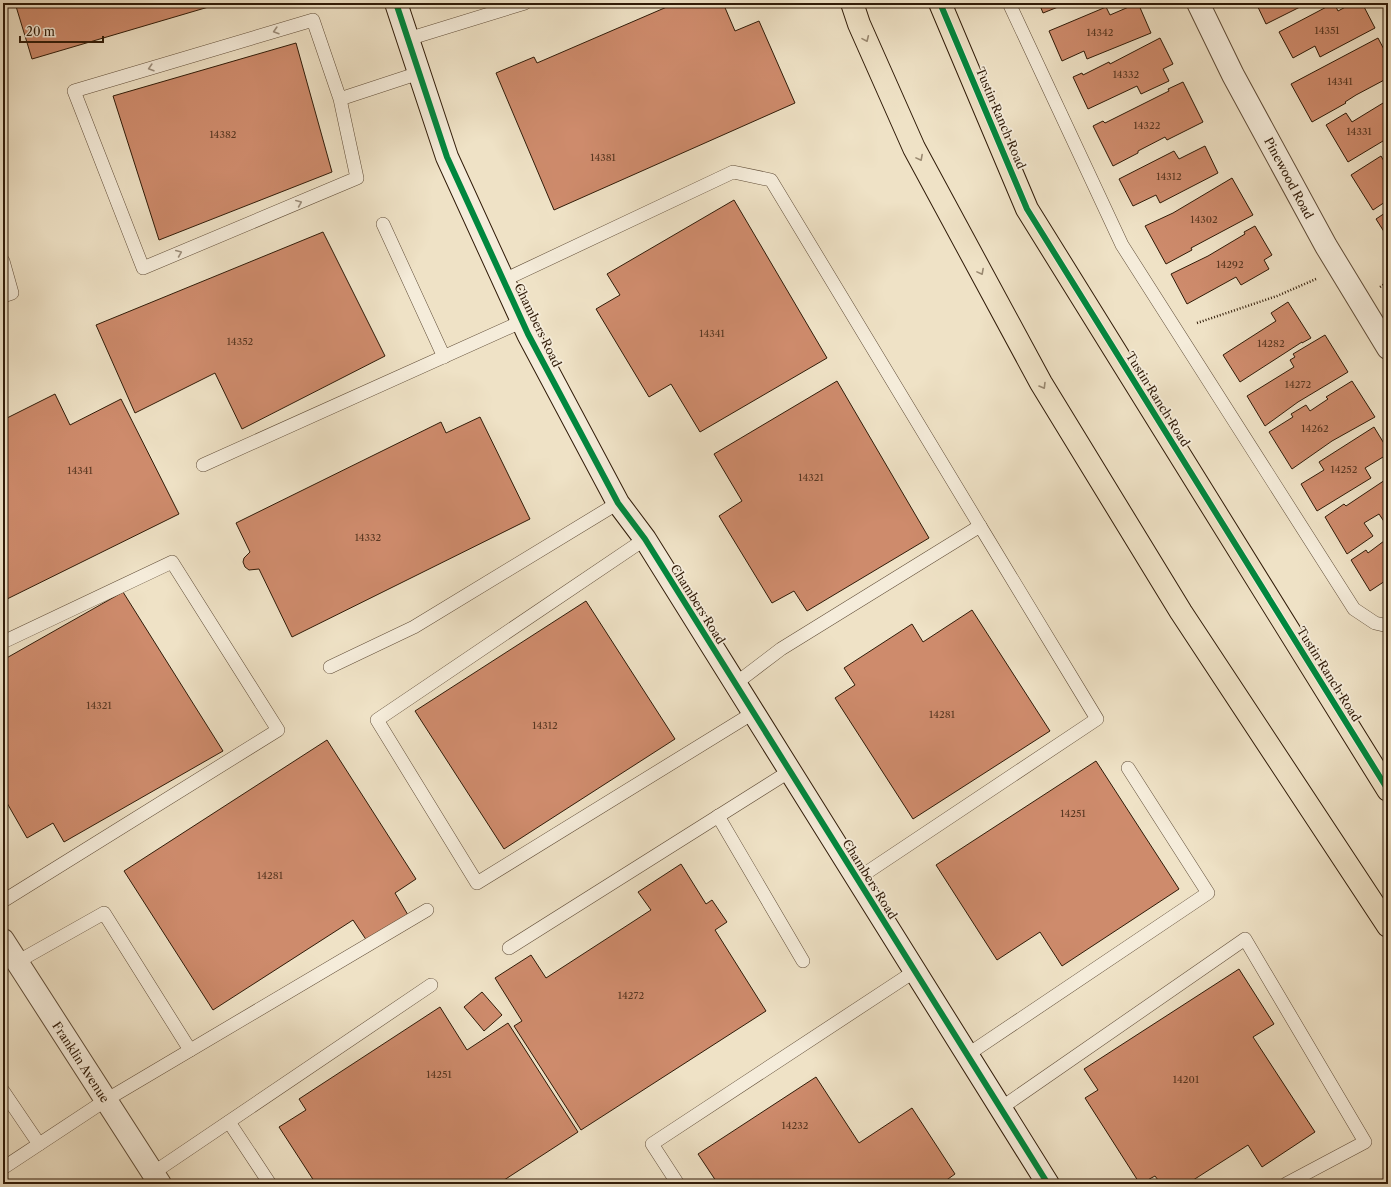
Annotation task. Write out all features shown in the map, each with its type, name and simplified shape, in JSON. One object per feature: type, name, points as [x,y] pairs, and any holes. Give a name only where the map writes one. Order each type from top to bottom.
[{"type":"main road","points":[[852,3],[859,24],[914,148],[1041,383],[1181,612],[1388,926]]},
{"type":"main road","name":"Tustin Ranch Road","points":[[940,3],[1027,209],[1388,790]]},
{"type":"street","name":"Chambers Road","points":[[396,3],[447,157],[523,321],[618,503],[645,539],[1048,1184]]},
{"type":"street","name":"Pinewood Road","points":[[1198,3],[1233,75],[1340,269],[1388,348]]},
{"type":"street","name":"Franklin Avenue","points":[[9,953],[156,1179]]},
{"type":"lane","points":[[408,39],[525,3]]},
{"type":"lane","points":[[1009,3],[1122,245],[1354,609],[1375,623],[1388,626]]},
{"type":"lane","points":[[313,20],[340,100],[357,178],[143,268],[74,91],[313,20]]},
{"type":"lane","points":[[340,100],[419,73]]},
{"type":"lane","points":[[504,280],[733,172],[771,180],[1097,719],[857,879]]},
{"type":"lane","points":[[383,224],[444,357]]},
{"type":"lane","points":[[3,261],[12,293],[3,296]]},
{"type":"lane","points":[[203,465],[523,321]]},
{"type":"lane","points":[[330,667],[414,627],[618,503]]},
{"type":"lane","points":[[735,684],[781,649],[980,526]]},
{"type":"lane","points":[[645,539],[377,720],[477,883],[753,713]]},
{"type":"lane","points":[[3,642],[172,562],[278,730],[3,901]]},
{"type":"lane","points":[[967,1055],[1208,892],[1128,768]]},
{"type":"lane","points":[[508,948],[790,771]]},
{"type":"lane","points":[[718,816],[803,961]]},
{"type":"lane","points":[[3,1168],[106,1100],[428,910]]},
{"type":"lane","points":[[9,953],[104,913],[190,1050]]},
{"type":"lane","points":[[1001,1108],[1245,939],[1365,1142],[1286,1184]]},
{"type":"lane","points":[[678,1184],[652,1144],[914,970]]},
{"type":"lane","points":[[156,1179],[229,1122],[431,985]]},
{"type":"lane","points":[[3,1091],[40,1144]]},
{"type":"lane","points":[[229,1122],[270,1184]]},
{"type":"path","points":[[1176,330],[1277,296],[1340,269]]},
{"type":"building","points":[[15,3],[222,3],[32,59]]},
{"type":"building","points":[[676,3],[723,3],[735,31],[759,21],[795,103],[554,210],[496,73],[534,57],[537,63]]},
{"type":"building","points":[[1039,3],[1068,3],[1043,13]]},
{"type":"building","points":[[1138,3],[1151,33],[1087,59],[1084,51],[1062,61],[1049,31],[1106,7],[1110,15]]},
{"type":"building","points":[[1256,3],[1308,3],[1266,24]]},
{"type":"building","points":[[1334,3],[1338,11],[1353,3],[1362,3],[1375,28],[1320,57],[1315,46],[1293,58],[1279,32]]},
{"type":"building","points":[[1160,38],[1173,64],[1163,69],[1169,81],[1141,94],[1137,86],[1088,109],[1073,77],[1082,73],[1083,75],[1109,62],[1110,64]]},
{"type":"building","points":[[1378,38],[1388,57],[1388,78],[1356,95],[1345,102],[1346,103],[1312,122],[1291,84]]},
{"type":"building","points":[[296,43],[332,172],[159,240],[113,96]]},
{"type":"building","points":[[1183,82],[1203,122],[1167,140],[1165,137],[1113,166],[1093,126],[1103,121],[1105,123],[1169,91],[1168,89]]},
{"type":"building","points":[[1388,100],[1388,138],[1348,162],[1326,125],[1346,113],[1352,122]]},
{"type":"building","points":[[1205,146],[1218,173],[1160,203],[1156,195],[1133,206],[1119,179],[1174,151],[1179,159]]},
{"type":"building","points":[[1381,156],[1385,163],[1388,161],[1388,200],[1373,210],[1351,175]]},
{"type":"building","points":[[1232,178],[1253,215],[1191,248],[1192,250],[1166,264],[1145,226],[1173,213]]},
{"type":"building","points":[[734,200],[827,358],[700,432],[671,384],[649,397],[596,309],[620,295],[607,274]]},
{"type":"building","points":[[1388,211],[1388,238],[1376,219]]},
{"type":"building","points":[[1255,226],[1272,255],[1264,260],[1269,269],[1241,285],[1236,277],[1187,304],[1171,274],[1208,256],[1245,234],[1244,232]]},
{"type":"building","points":[[323,232],[385,356],[242,429],[215,373],[135,413],[96,325]]},
{"type":"building","points":[[1288,302],[1311,338],[1302,342],[1240,382],[1223,355],[1276,321],[1271,313]]},
{"type":"building","points":[[1325,335],[1348,372],[1298,402],[1265,426],[1247,396],[1294,367],[1290,360],[1295,357],[1293,354]]},
{"type":"building","points":[[837,381],[929,538],[807,611],[794,591],[772,603],[719,516],[742,501],[714,454]]},
{"type":"building","points":[[1352,381],[1375,417],[1332,441],[1292,469],[1269,432],[1293,417],[1291,414],[1306,405],[1310,411],[1328,399],[1326,397]]},
{"type":"building","points":[[55,394],[70,425],[121,399],[179,514],[3,601],[3,420]]},
{"type":"building","points":[[480,417],[530,519],[292,637],[259,569],[249,570],[245,567],[243,562],[244,558],[250,552],[236,523],[441,422],[446,433]]},
{"type":"building","points":[[1374,427],[1388,450],[1388,454],[1365,468],[1371,478],[1317,511],[1301,484],[1324,470],[1319,462]]},
{"type":"building","points":[[1388,478],[1388,526],[1379,514],[1364,523],[1373,536],[1347,554],[1325,517],[1344,504],[1346,506]]},
{"type":"building","points":[[1388,538],[1388,579],[1370,591],[1351,560],[1366,550],[1368,553]]},
{"type":"building","points":[[123,592],[223,751],[64,842],[53,823],[27,838],[3,796],[3,660]]},
{"type":"building","points":[[586,601],[675,739],[504,849],[415,711]]},
{"type":"building","points":[[972,610],[1050,731],[913,819],[835,698],[855,685],[844,668],[912,624],[923,642]]},
{"type":"building","points":[[327,740],[416,879],[395,893],[408,915],[367,941],[353,920],[213,1010],[124,871]]},
{"type":"building","points":[[1096,761],[1179,889],[1062,966],[1040,932],[997,960],[936,865]]},
{"type":"building","points":[[681,864],[706,904],[712,900],[727,922],[715,930],[766,1011],[581,1130],[514,1026],[522,1021],[495,978],[531,955],[546,978],[651,910],[638,892]]},
{"type":"building","points":[[1239,969],[1274,1024],[1253,1037],[1315,1132],[1262,1167],[1248,1145],[1187,1184],[1161,1184],[1155,1176],[1140,1184],[1085,1098],[1098,1090],[1084,1069]]},
{"type":"building","points":[[482,992],[502,1015],[484,1031],[464,1007]]},
{"type":"building","points":[[440,1007],[467,1050],[508,1023],[578,1132],[498,1184],[316,1184],[279,1127],[306,1110],[299,1099]]},
{"type":"building","points":[[816,1077],[859,1143],[912,1108],[955,1174],[941,1184],[718,1184],[698,1154]]},
{"type":"cycle path","points":[[396,3],[447,157],[528,334],[618,503],[645,539],[1048,1184]]},
{"type":"cycle path","points":[[940,3],[1027,209],[1388,790]]}]
